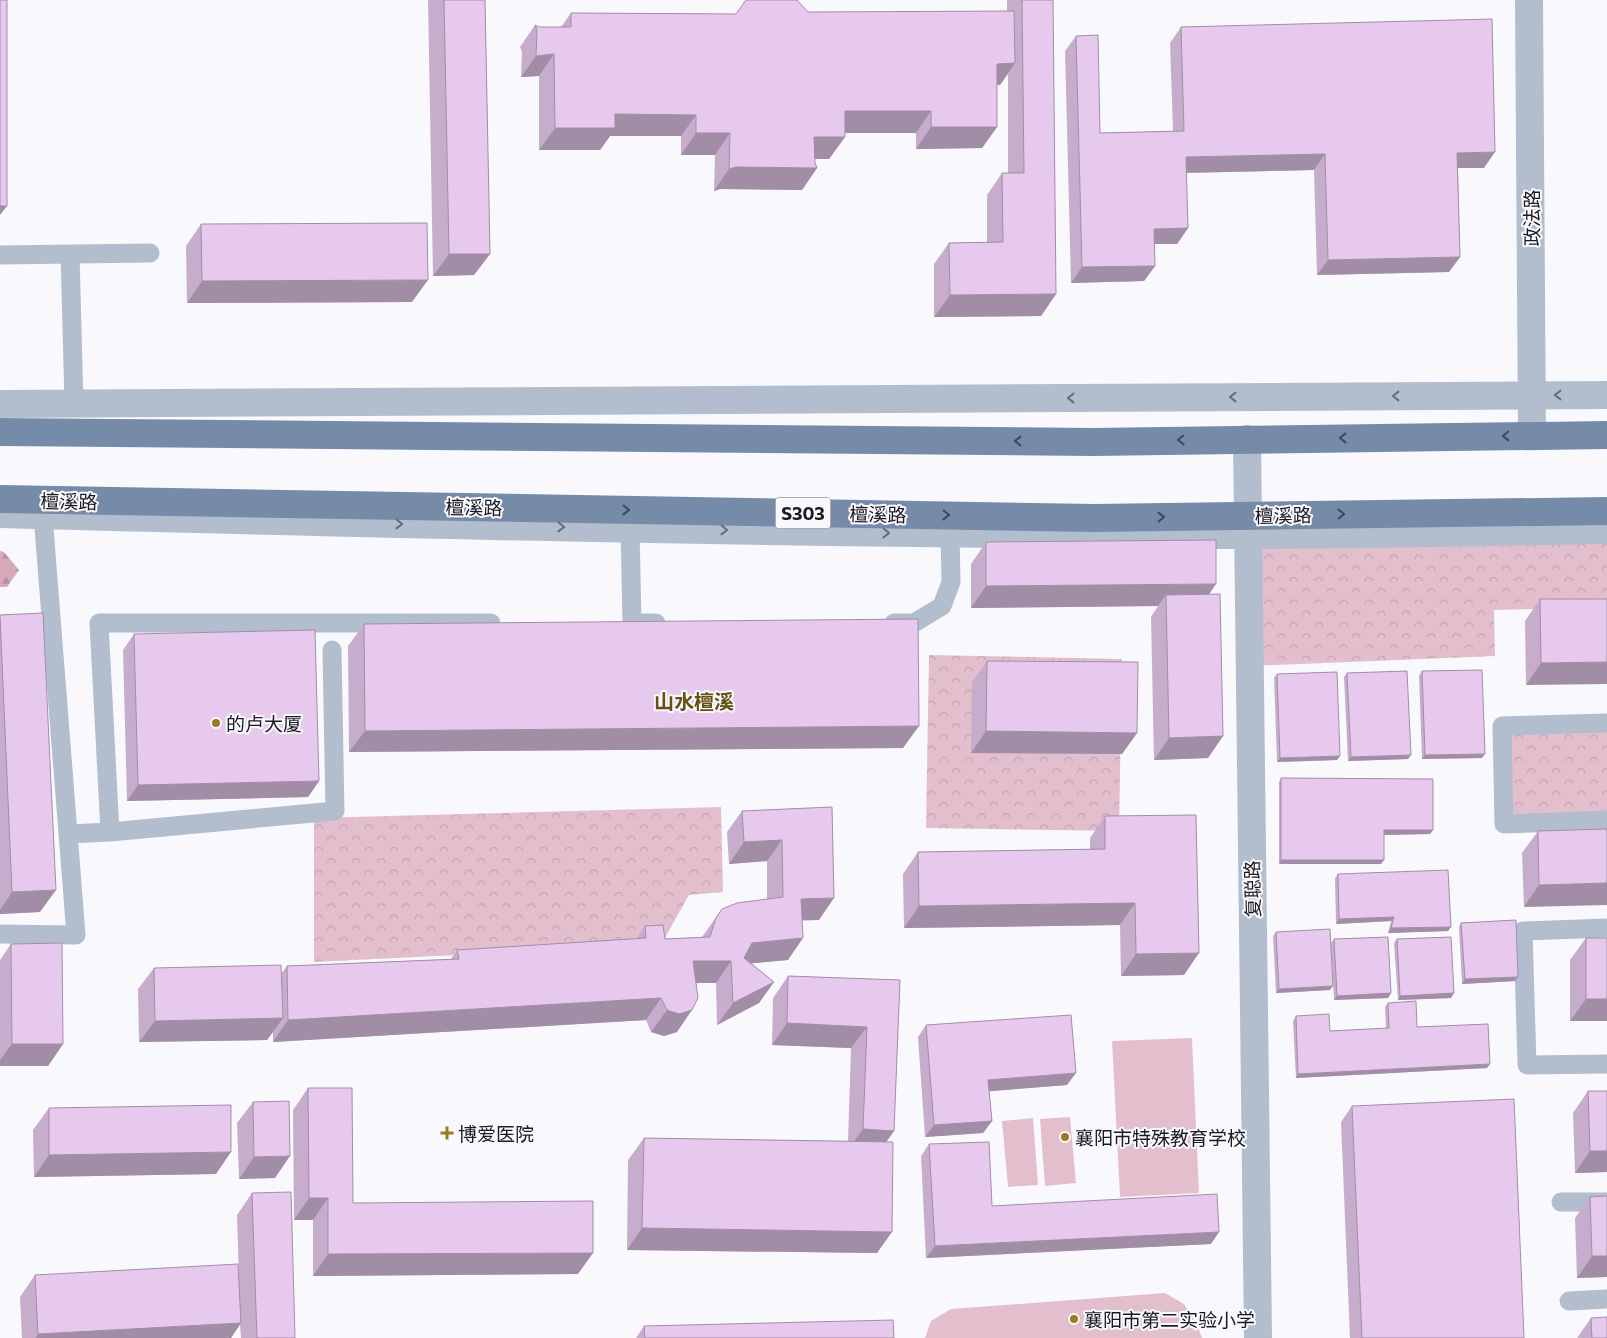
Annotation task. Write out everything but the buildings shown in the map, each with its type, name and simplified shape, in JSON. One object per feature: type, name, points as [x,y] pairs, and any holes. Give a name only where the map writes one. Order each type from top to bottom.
[{"type":"main road","points":[[0,432],[1094,442],[1607,435]]},
{"type":"main road","name":"檀溪路","points":[[0,499],[1075,517],[1247,525],[1607,511]]},
{"type":"street","name":"政法路","points":[[1530,0],[1532,436]]},
{"type":"street","points":[[0,404],[1607,395]]},
{"type":"street","name":"复聪路","points":[[1246,439],[1258,1338]]},
{"type":"street","points":[[0,514],[950,533],[1247,525],[1607,530]]},
{"type":"lane","points":[[0,255],[150,253]]},
{"type":"lane","points":[[70,254],[74,403]]},
{"type":"lane","points":[[0,934],[76,935],[43,515]]},
{"type":"lane","points":[[630,528],[632,623]]},
{"type":"lane","points":[[876,623],[914,623],[942,606],[951,582],[950,533]]},
{"type":"lane","points":[[110,832],[99,623],[504,623]]},
{"type":"lane","points":[[612,623],[671,623]]},
{"type":"lane","points":[[68,834],[110,832],[335,811],[332,650]]},
{"type":"lane","points":[[1607,723],[1502,726],[1504,824],[1607,820]]},
{"type":"lane","points":[[1607,928],[1523,930],[1527,1065],[1607,1064]]},
{"type":"lane","points":[[1561,1202],[1607,1202]]},
{"type":"lane","points":[[1568,1301],[1607,1299]]},
{"type":"green space","points":[[1607,530],[1607,607],[1494,610],[1495,656],[1249,666],[1247,535]]},
{"type":"green space","points":[[0,551],[4,552],[19,570],[7,587],[0,587]]},
{"type":"green space","points":[[929,655],[1122,659],[1119,831],[926,828]]},
{"type":"green space","points":[[1607,723],[1607,820],[1504,824],[1502,726]]},
{"type":"green space","points":[[721,807],[723,892],[689,895],[661,945],[314,962],[314,818]]},
{"type":"green space","points":[[1192,1038],[1199,1193],[1120,1197],[1112,1041]]},
{"type":"green space","points":[[1070,1117],[1076,1183],[1045,1186],[1040,1119]]},
{"type":"green space","points":[[1033,1118],[1038,1185],[1008,1187],[1002,1121]]},
{"type":"green space","points":[[1165,1293],[1184,1304],[1198,1327],[1202,1338],[925,1338],[931,1321],[951,1309]]},
{"type":"place","name":"的卢大厦","points":[[216,723]]},
{"type":"place","name":"博爱医院","points":[[447,1133]]},
{"type":"place","name":"襄阳市特殊教育学校","points":[[1065,1137]]},
{"type":"place","name":"襄阳市第二实验小学","points":[[1074,1319]]},
{"type":"district","name":"山水檀溪","points":[[694,701]]}]
